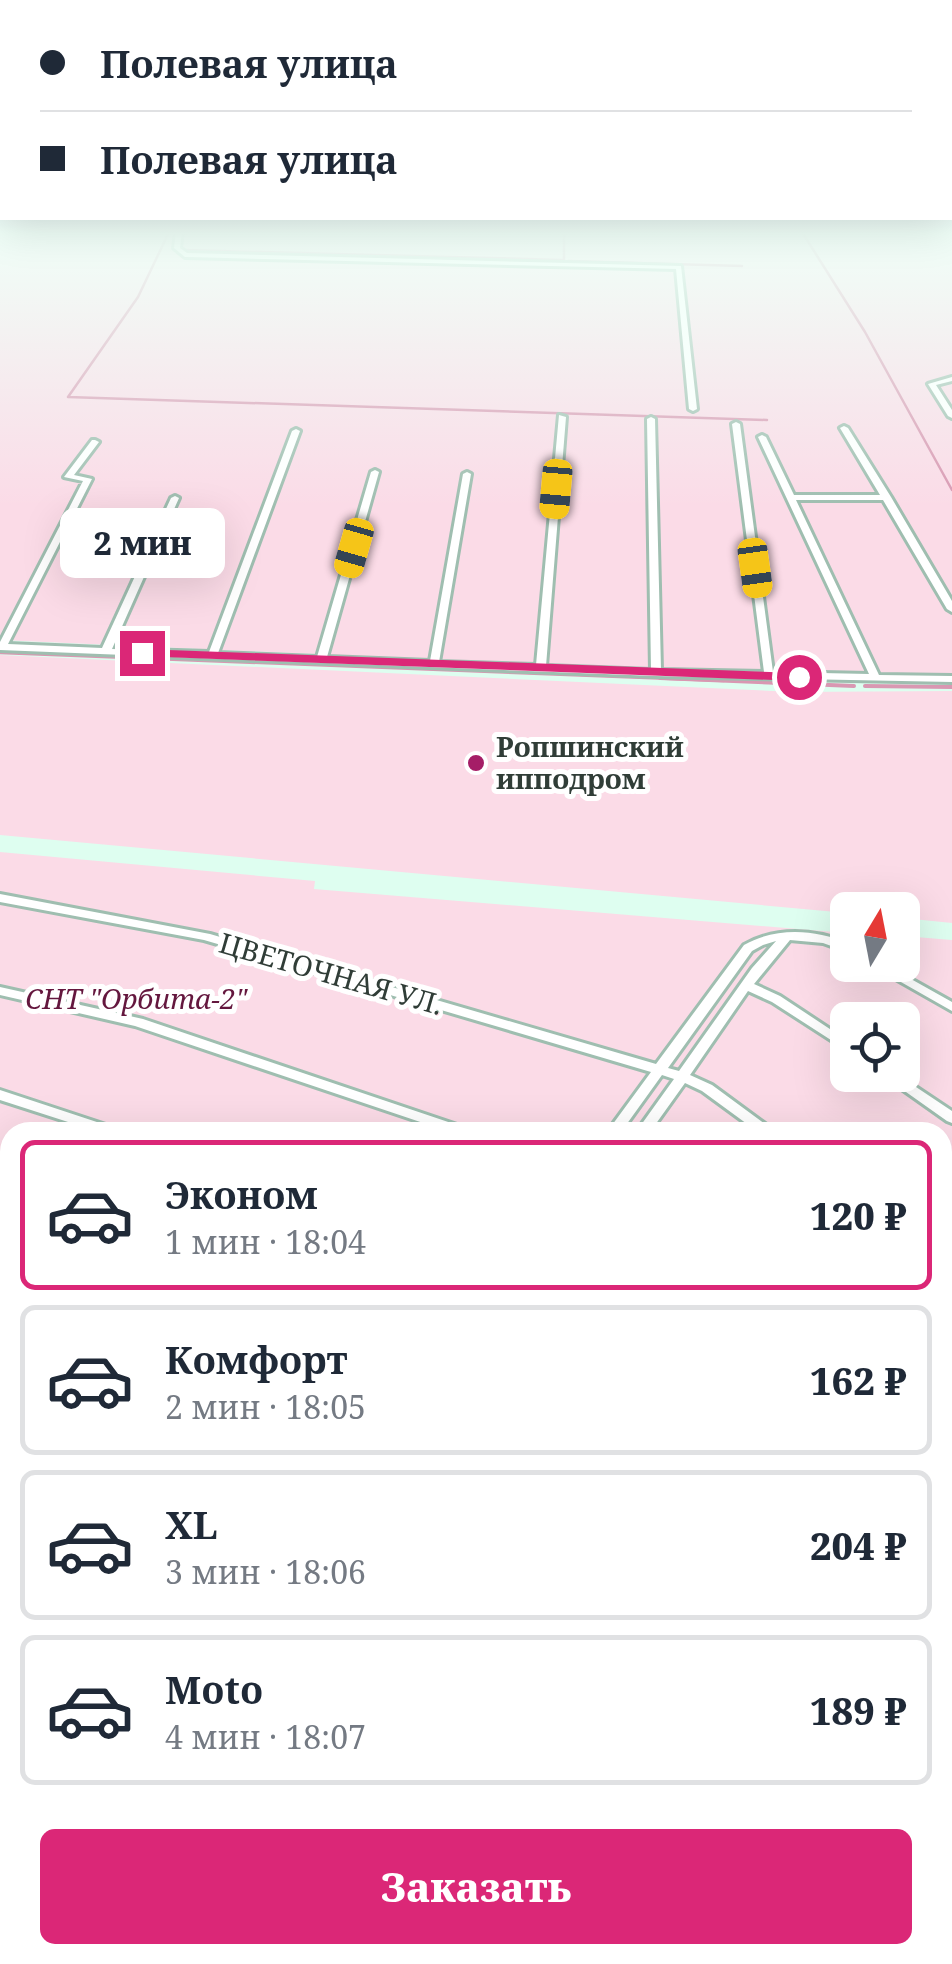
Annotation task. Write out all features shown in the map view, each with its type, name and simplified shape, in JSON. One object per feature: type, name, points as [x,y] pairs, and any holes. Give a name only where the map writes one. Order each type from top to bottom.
[{"type":"street","points":[[685,324],[693,408]]},
{"type":"street","points":[[952,380],[932,384],[952,416]]},
{"type":"street","points":[[542,669],[562,416]]},
{"type":"street","points":[[651,419],[656,673]]},
{"type":"street","points":[[736,424],[769,676]]},
{"type":"street","points":[[844,428],[952,610]]},
{"type":"street","points":[[212,656],[296,432]]},
{"type":"street","points":[[762,437],[876,679]]},
{"type":"street","points":[[95,442],[68,477],[88,479],[1,647],[656,673],[952,679]]},
{"type":"street","points":[[321,661],[375,472]]},
{"type":"street","points":[[434,664],[467,474]]},
{"type":"street","points":[[106,651],[175,498]]},
{"type":"street","points":[[791,498],[888,498]]},
{"type":"street","name":"ЦВЕТОЧНАЯ УЛ.","points":[[0,898],[206,937],[658,1069],[707,1088],[753,1122]]},
{"type":"street","points":[[621,1122],[748,948],[770,936],[830,942]]},
{"type":"street","points":[[650,1122],[684,1077],[694,1056],[784,938]]},
{"type":"street","points":[[907,982],[952,1007]]},
{"type":"street","points":[[746,985],[776,999],[830,1035]]},
{"type":"street","points":[[0,991],[138,1022],[434,1122]]},
{"type":"street","points":[[914,1092],[952,1118]]},
{"type":"street","points":[[0,1095],[82,1122]]},
{"type":"green space","points":[[0,324],[952,324],[952,674],[761,674],[0,640]]},
{"type":"green space","name":"Ропшинский ипподром","points":[[0,655],[794,692],[952,691],[952,923],[920,920],[920,892],[830,892],[830,911],[0,835]]},
{"type":"green space","name":"СНТ \"Орбита-2\"","points":[[0,852],[315,881],[314,889],[830,932],[830,982],[920,982],[920,937],[952,940],[952,1122],[0,1122]]},
{"type":"waterway","points":[[119,324],[68,397],[767,420]]},
{"type":"waterway","points":[[860,324],[952,490]]},
{"type":"waterway","points":[[0,653],[724,681]]},
{"type":"waterway","points":[[660,678],[854,686]]},
{"type":"waterway","points":[[865,686],[952,687]]},
{"type":"place","name":"Ропшинский ипподром","points":[[476,763]]},
{"type":"route","points":[[142,653],[799,677]]}]
